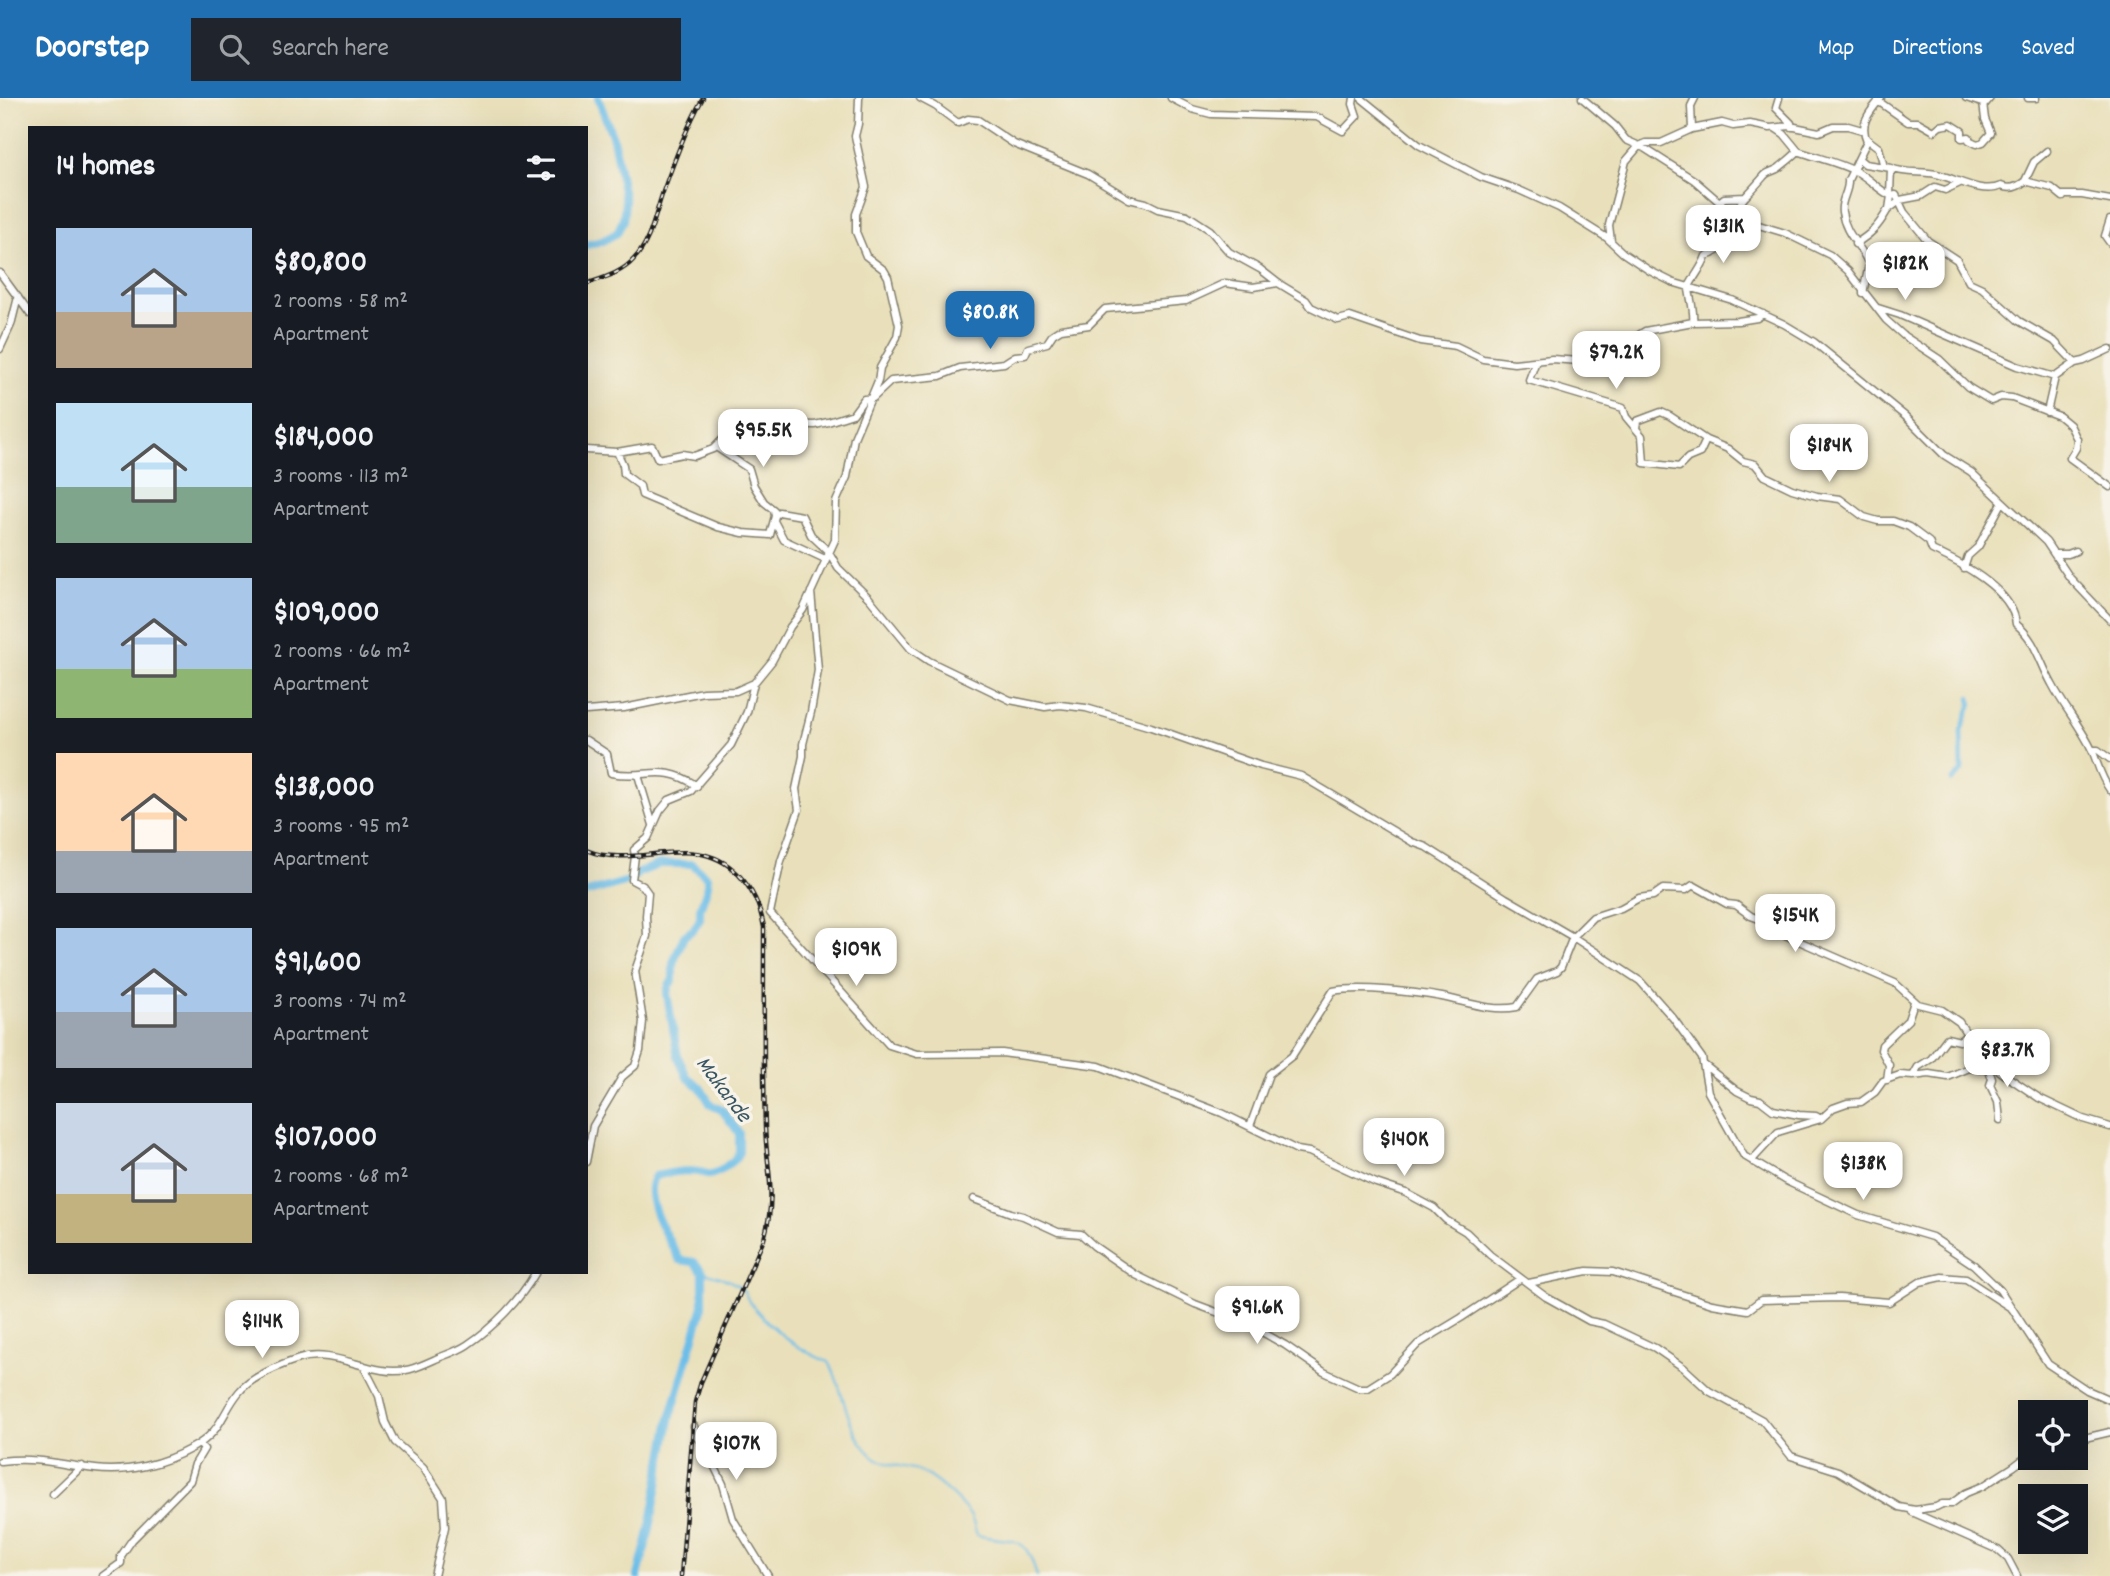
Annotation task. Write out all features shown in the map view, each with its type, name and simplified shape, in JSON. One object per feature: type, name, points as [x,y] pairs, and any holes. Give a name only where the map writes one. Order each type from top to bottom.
[{"type":"street","points":[[588,1152],[593,1126],[622,1077],[635,1066],[640,1051],[643,1021],[635,974],[647,936],[645,922],[648,893],[643,886],[632,880],[635,856],[633,851],[648,838],[660,811],[670,799],[686,795],[697,786],[705,772],[730,745],[739,731],[754,683],[772,661],[811,592],[835,540],[836,502],[848,477],[854,438],[879,378],[880,368],[897,337],[899,325],[888,277],[884,270],[866,256],[856,232],[856,214],[866,187],[855,136],[859,98]]},
{"type":"street","points":[[920,98],[958,124],[968,119],[978,120],[1014,144],[1088,174],[1129,199],[1187,215],[1210,230],[1229,251],[1306,300],[1312,308],[1338,320],[1350,317],[1420,341],[1456,345],[1483,359],[1514,363],[1552,359],[1579,362],[1621,346],[1645,331],[1693,322],[1738,321],[1757,318],[1763,314]]},
{"type":"street","points":[[1171,98],[1192,109],[1211,114],[1317,117],[1343,131],[1357,116],[1354,98]]},
{"type":"street","points":[[1361,98],[1419,145],[1481,177],[1553,205],[1650,271],[1672,282],[1732,300],[1814,342],[1905,416],[1944,454],[1972,472],[2046,542],[2070,578],[2110,620]]},
{"type":"street","points":[[1581,98],[1615,126],[1626,140],[1694,180],[1737,217],[1785,233],[1830,255],[1848,271],[1886,320],[1904,337],[1950,368],[1968,387],[1991,401],[2001,397],[2012,398],[2059,416],[2070,425],[2077,439],[2077,449],[2070,458],[2110,487]]},
{"type":"street","points":[[1692,129],[1691,106],[1695,98]]},
{"type":"street","points":[[1779,98],[1776,108],[1792,127]]},
{"type":"street","points":[[1966,98],[1987,104],[1990,98]]},
{"type":"street","points":[[2028,98],[2036,98]]},
{"type":"street","points":[[1889,209],[1891,169],[1879,148],[1867,139],[1863,130],[1880,100],[1909,121],[1918,122],[1934,131],[1951,124],[1962,131],[1962,138],[1969,137],[1969,140],[1977,144],[1983,142],[1991,132],[1983,103]]},
{"type":"street","points":[[1611,243],[1609,225],[1626,161],[1639,146],[1646,143],[1661,144],[1692,129],[1722,122],[1733,126],[1750,124],[1819,132],[1833,126],[1863,130]]},
{"type":"street","points":[[1773,127],[1798,151],[1852,170],[1874,187],[1896,195],[1905,212],[1928,241],[1956,260],[1969,282],[1982,288],[2019,321],[2054,341],[2075,363]]},
{"type":"street","points":[[1863,293],[1869,265],[1850,237],[1841,208],[1852,170],[1867,139]]},
{"type":"street","points":[[1689,286],[1706,256],[1717,253],[1724,247],[1737,217],[1740,202],[1760,183],[1766,173],[1779,168],[1798,151]]},
{"type":"street","points":[[1855,244],[1877,229],[1889,209],[1900,200],[1920,196],[1935,187],[1945,190],[1967,182],[1987,190],[2001,186],[2014,187],[2025,181],[2030,167],[2046,151]]},
{"type":"street","points":[[1859,159],[1865,164],[1937,174],[1962,183]]},
{"type":"street","points":[[2025,181],[2052,188],[2063,197],[2082,195],[2110,201]]},
{"type":"street","points":[[1719,202],[1724,198],[1745,197]]},
{"type":"street","points":[[2110,220],[2105,236],[2110,243]]},
{"type":"street","points":[[0,273],[28,311]]},
{"type":"street","points":[[588,450],[617,452],[653,446],[659,460],[682,454],[694,456],[716,447],[731,430],[765,428],[775,424],[815,425],[853,414],[862,401],[875,397],[891,381],[940,376],[960,368],[1004,363],[1015,356],[1024,356],[1028,348],[1049,341],[1053,334],[1061,329],[1089,324],[1105,309],[1140,304],[1178,303],[1225,283],[1253,287],[1278,283]]},
{"type":"street","points":[[1689,286],[1695,311],[1693,322]]},
{"type":"street","points":[[0,349],[11,324],[18,297]]},
{"type":"street","points":[[1876,307],[2017,366],[2055,377]]},
{"type":"street","points":[[2047,412],[2055,377],[2075,363],[2084,362],[2110,349]]},
{"type":"street","points":[[1536,361],[1529,380],[1623,408],[1626,417],[1642,436],[1644,463],[1679,467],[1688,458],[1700,453],[1706,440]]},
{"type":"street","points":[[1636,428],[1637,421],[1661,412],[1685,424],[1706,440],[1728,449],[1743,461],[1755,464],[1765,476],[1792,489],[1840,499],[1864,517],[1893,521],[1909,527],[1929,542],[1932,550],[1946,555],[1983,578],[2015,610],[2016,624],[2028,634],[2044,663],[2051,683],[2092,750],[2099,775],[2110,790]]},
{"type":"street","points":[[617,452],[625,475],[640,485],[642,495],[718,527],[743,533],[771,535],[774,510],[764,502],[754,486],[749,469],[716,447]]},
{"type":"street","points":[[1964,568],[1968,556],[1978,547],[2002,503]]},
{"type":"street","points":[[774,519],[781,511],[802,516],[811,535],[829,552],[838,569],[869,598],[911,649],[953,674],[1010,701],[1045,707],[1060,705],[1086,708],[1163,730],[1261,766],[1301,776],[1412,842],[1426,847],[1640,981],[1673,1018],[1702,1058],[1708,1092],[1744,1156],[1784,1180],[1858,1215],[1932,1237],[1974,1265],[2000,1290],[2048,1364],[2087,1390],[2110,1400]]},
{"type":"street","points":[[774,519],[784,540],[825,559]]},
{"type":"street","points":[[2054,554],[2076,551]]},
{"type":"street","points":[[811,592],[818,670],[796,789],[799,810],[781,862],[770,909],[772,916],[824,975],[854,1004],[877,1035],[889,1045],[921,1054],[1002,1053],[1099,1066],[1250,1126],[1297,1150],[1309,1152],[1406,1193],[1434,1208],[1541,1294],[1588,1321],[1618,1330],[1668,1357],[1709,1391],[1762,1420],[1791,1456],[1838,1471],[1909,1510],[1998,1550],[2008,1559],[2017,1576]]},
{"type":"street","points":[[588,711],[629,707],[703,692],[736,691],[754,683]]},
{"type":"street","points":[[588,741],[607,754],[611,773],[638,775],[668,772],[697,786]]},
{"type":"street","points":[[2092,750],[2098,750],[2110,759]]},
{"type":"street","points":[[638,775],[653,825]]},
{"type":"street","points":[[1250,1126],[1269,1074],[1292,1056],[1333,991],[1375,990],[1427,995],[1496,1009],[1517,1007],[1541,975],[1558,971],[1573,937],[1593,916],[1620,908],[1639,898],[1653,897],[1663,889],[1686,890],[1693,885],[1727,904],[1736,905],[1785,935],[1895,983],[1914,1002],[1942,1010],[1959,1022],[1977,1051],[1990,1065],[2039,1098],[2083,1119],[2110,1127]]},
{"type":"street","points":[[1887,1080],[1889,1065],[1881,1051],[1882,1045],[1908,1020],[1914,1002]]},
{"type":"street","points":[[1913,1076],[1947,1038],[1959,1041],[1966,1035]]},
{"type":"street","points":[[1703,1064],[1737,1091],[1760,1100],[1773,1110],[1821,1119]]},
{"type":"street","points":[[1753,1162],[1778,1132],[1821,1119],[1833,1108],[1861,1102],[1883,1081],[1900,1074],[1948,1077],[1969,1068],[1990,1065]]},
{"type":"street","points":[[1990,1065],[1990,1085],[1998,1102],[2000,1120]]},
{"type":"street","points":[[1707,1084],[1714,1084],[1722,1079]]},
{"type":"street","points":[[974,1199],[1058,1231],[1081,1234],[1136,1275],[1195,1304],[1246,1323],[1324,1371],[1359,1388],[1367,1388],[1390,1374],[1418,1343],[1520,1279]]},
{"type":"street","points":[[1529,1283],[1587,1271],[1613,1272],[1712,1304],[1748,1310],[1761,1300],[1839,1298],[1889,1303],[1920,1282],[1942,1277],[1966,1279],[2012,1309]]},
{"type":"street","points":[[0,1461],[32,1458],[96,1469],[141,1468],[161,1463],[199,1444],[222,1422],[241,1390],[258,1376],[306,1357],[326,1358],[381,1370],[412,1370],[466,1346],[509,1309],[535,1274]]},
{"type":"street","points":[[363,1365],[379,1396],[385,1422],[395,1442],[423,1467],[443,1498],[445,1527],[434,1576]]},
{"type":"street","points":[[694,1426],[696,1436],[708,1453],[723,1484],[733,1519],[768,1576]]},
{"type":"street","points":[[2088,1437],[2110,1432]]},
{"type":"street","points":[[103,1576],[121,1563],[121,1556],[132,1540],[190,1481],[195,1464],[204,1450],[199,1444]]},
{"type":"street","points":[[1909,1510],[1951,1504],[2018,1464]]},
{"type":"street","points":[[53,1494],[82,1466]]},
{"type":"waterway","name":"Makande","points":[[588,244],[617,233],[623,220],[625,202],[613,138],[598,98]]},
{"type":"waterway","points":[[1952,781],[1962,771],[1961,731],[1971,704],[1970,697]]},
{"type":"waterway","name":"Makande","points":[[588,892],[632,880],[638,873],[660,864],[692,864],[707,877],[708,885],[700,909],[700,919],[694,929],[684,936],[673,963],[673,980],[667,994],[678,1057],[687,1077],[700,1087],[711,1105],[722,1110],[739,1133],[739,1152],[735,1159],[720,1171],[710,1175],[690,1171],[655,1176],[651,1185],[658,1219],[680,1260],[694,1262],[703,1272],[703,1306],[670,1419],[650,1528],[638,1576]]},
{"type":"waterway","points":[[703,1272],[739,1286],[748,1301],[777,1330],[807,1352],[829,1362],[856,1433],[871,1454],[887,1463],[923,1473],[938,1483],[970,1515],[977,1535],[1010,1540],[1023,1545],[1037,1576]]},
{"type":"railway","points":[[588,283],[618,271],[640,252],[649,235],[682,143],[703,98]]},
{"type":"railway","points":[[588,851],[625,856],[684,852],[703,854],[721,861],[738,874],[752,892],[764,927],[764,1102],[770,1209],[764,1239],[701,1382],[695,1402],[681,1576]]}]
